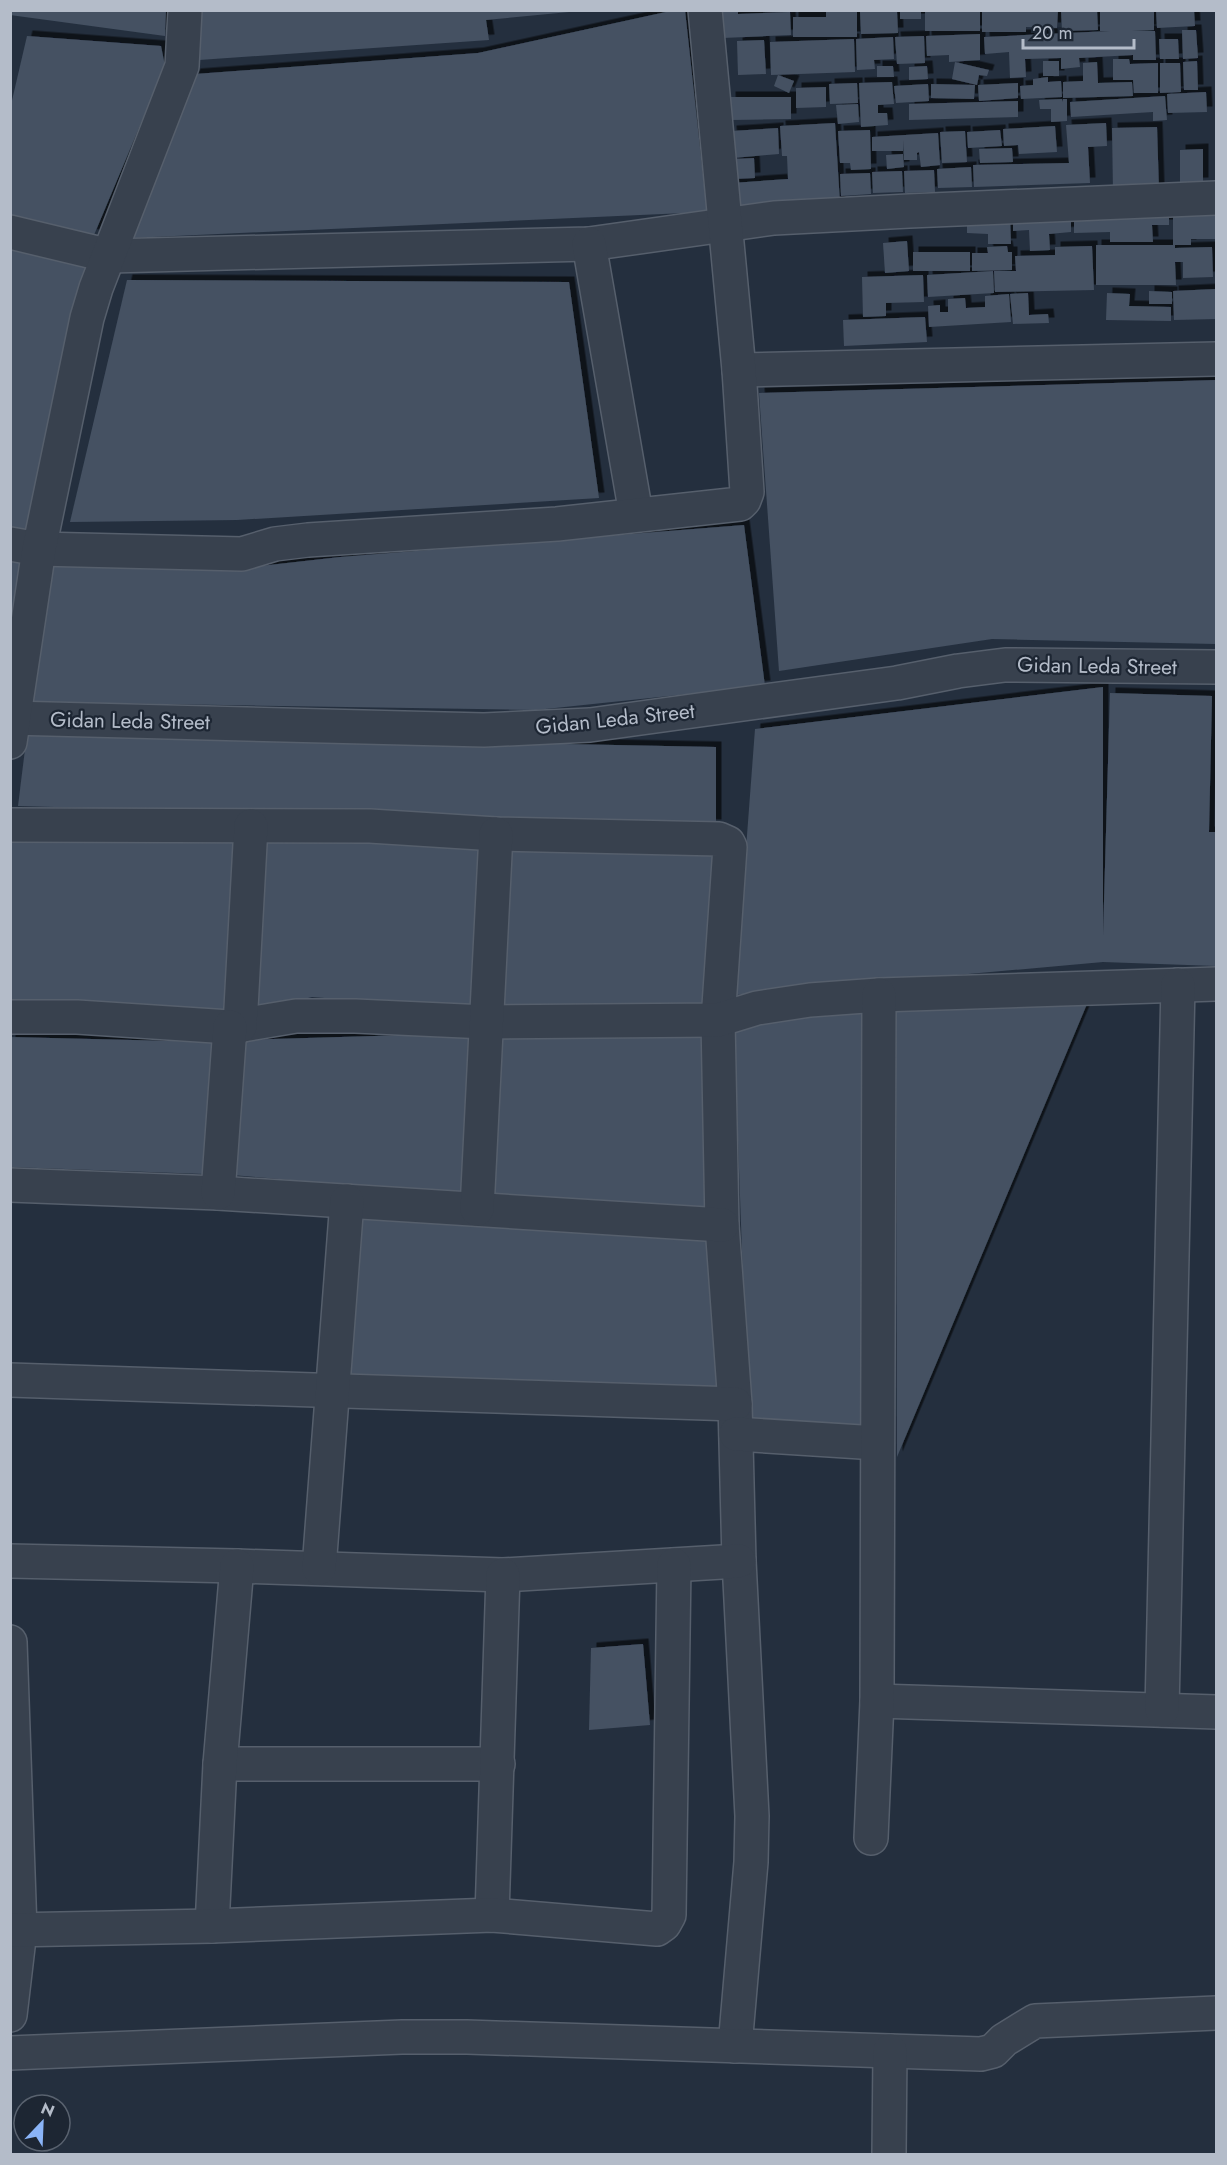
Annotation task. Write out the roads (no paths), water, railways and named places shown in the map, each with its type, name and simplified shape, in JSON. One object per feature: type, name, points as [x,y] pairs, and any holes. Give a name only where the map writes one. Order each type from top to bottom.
[{"type":"street","points":[[12,726],[25,547],[96,288],[182,66],[185,10]]},
{"type":"street","points":[[25,547],[242,554],[275,544],[308,540],[557,524],[740,504],[747,492],[739,370],[705,10]]},
{"type":"street","points":[[10,232],[110,256],[590,244],[774,218],[1216,198]]},
{"type":"street","points":[[590,244],[636,514]]},
{"type":"street","points":[[739,370],[1216,359]]},
{"type":"street","name":"Gidan Leda Street","points":[[12,726],[484,730],[590,725],[874,687],[1005,665],[1216,667]]},
{"type":"street","points":[[10,825],[370,826],[496,834],[719,840],[728,843],[730,848],[718,1020],[722,1225],[736,1419],[738,1561],[752,1816],[751,1862],[735,2046]]},
{"type":"street","points":[[218,1193],[235,1026],[251,826]]},
{"type":"street","points":[[477,1209],[496,834]]},
{"type":"street","points":[[10,1017],[76,1017],[235,1026],[296,1016],[355,1016],[486,1022],[718,1020],[767,1006],[879,995],[1216,984]]},
{"type":"street","points":[[1162,1710],[1178,985]]},
{"type":"street","points":[[872,1838],[876,1701],[879,995]]},
{"type":"street","points":[[10,1185],[218,1193],[722,1225]]},
{"type":"street","points":[[319,1568],[347,1201]]},
{"type":"street","points":[[10,1380],[332,1391],[736,1419],[878,1443]]},
{"type":"street","points":[[10,1561],[503,1575],[738,1561]]},
{"type":"street","points":[[15,1930],[212,1926],[492,1915],[657,1929],[664,1924],[669,1915],[674,1565]]},
{"type":"street","points":[[212,1926],[220,1764],[237,1566]]},
{"type":"street","points":[[492,1915],[503,1575]]},
{"type":"street","points":[[10,1642],[15,1930],[10,2015]]},
{"type":"street","points":[[876,1701],[1216,1712]]},
{"type":"street","points":[[220,1764],[498,1764]]},
{"type":"street","points":[[10,2053],[402,2037],[988,2052],[993,2051],[1004,2040],[1035,2020],[1216,2013]]},
{"type":"street","points":[[889,2154],[890,2051]]}]
